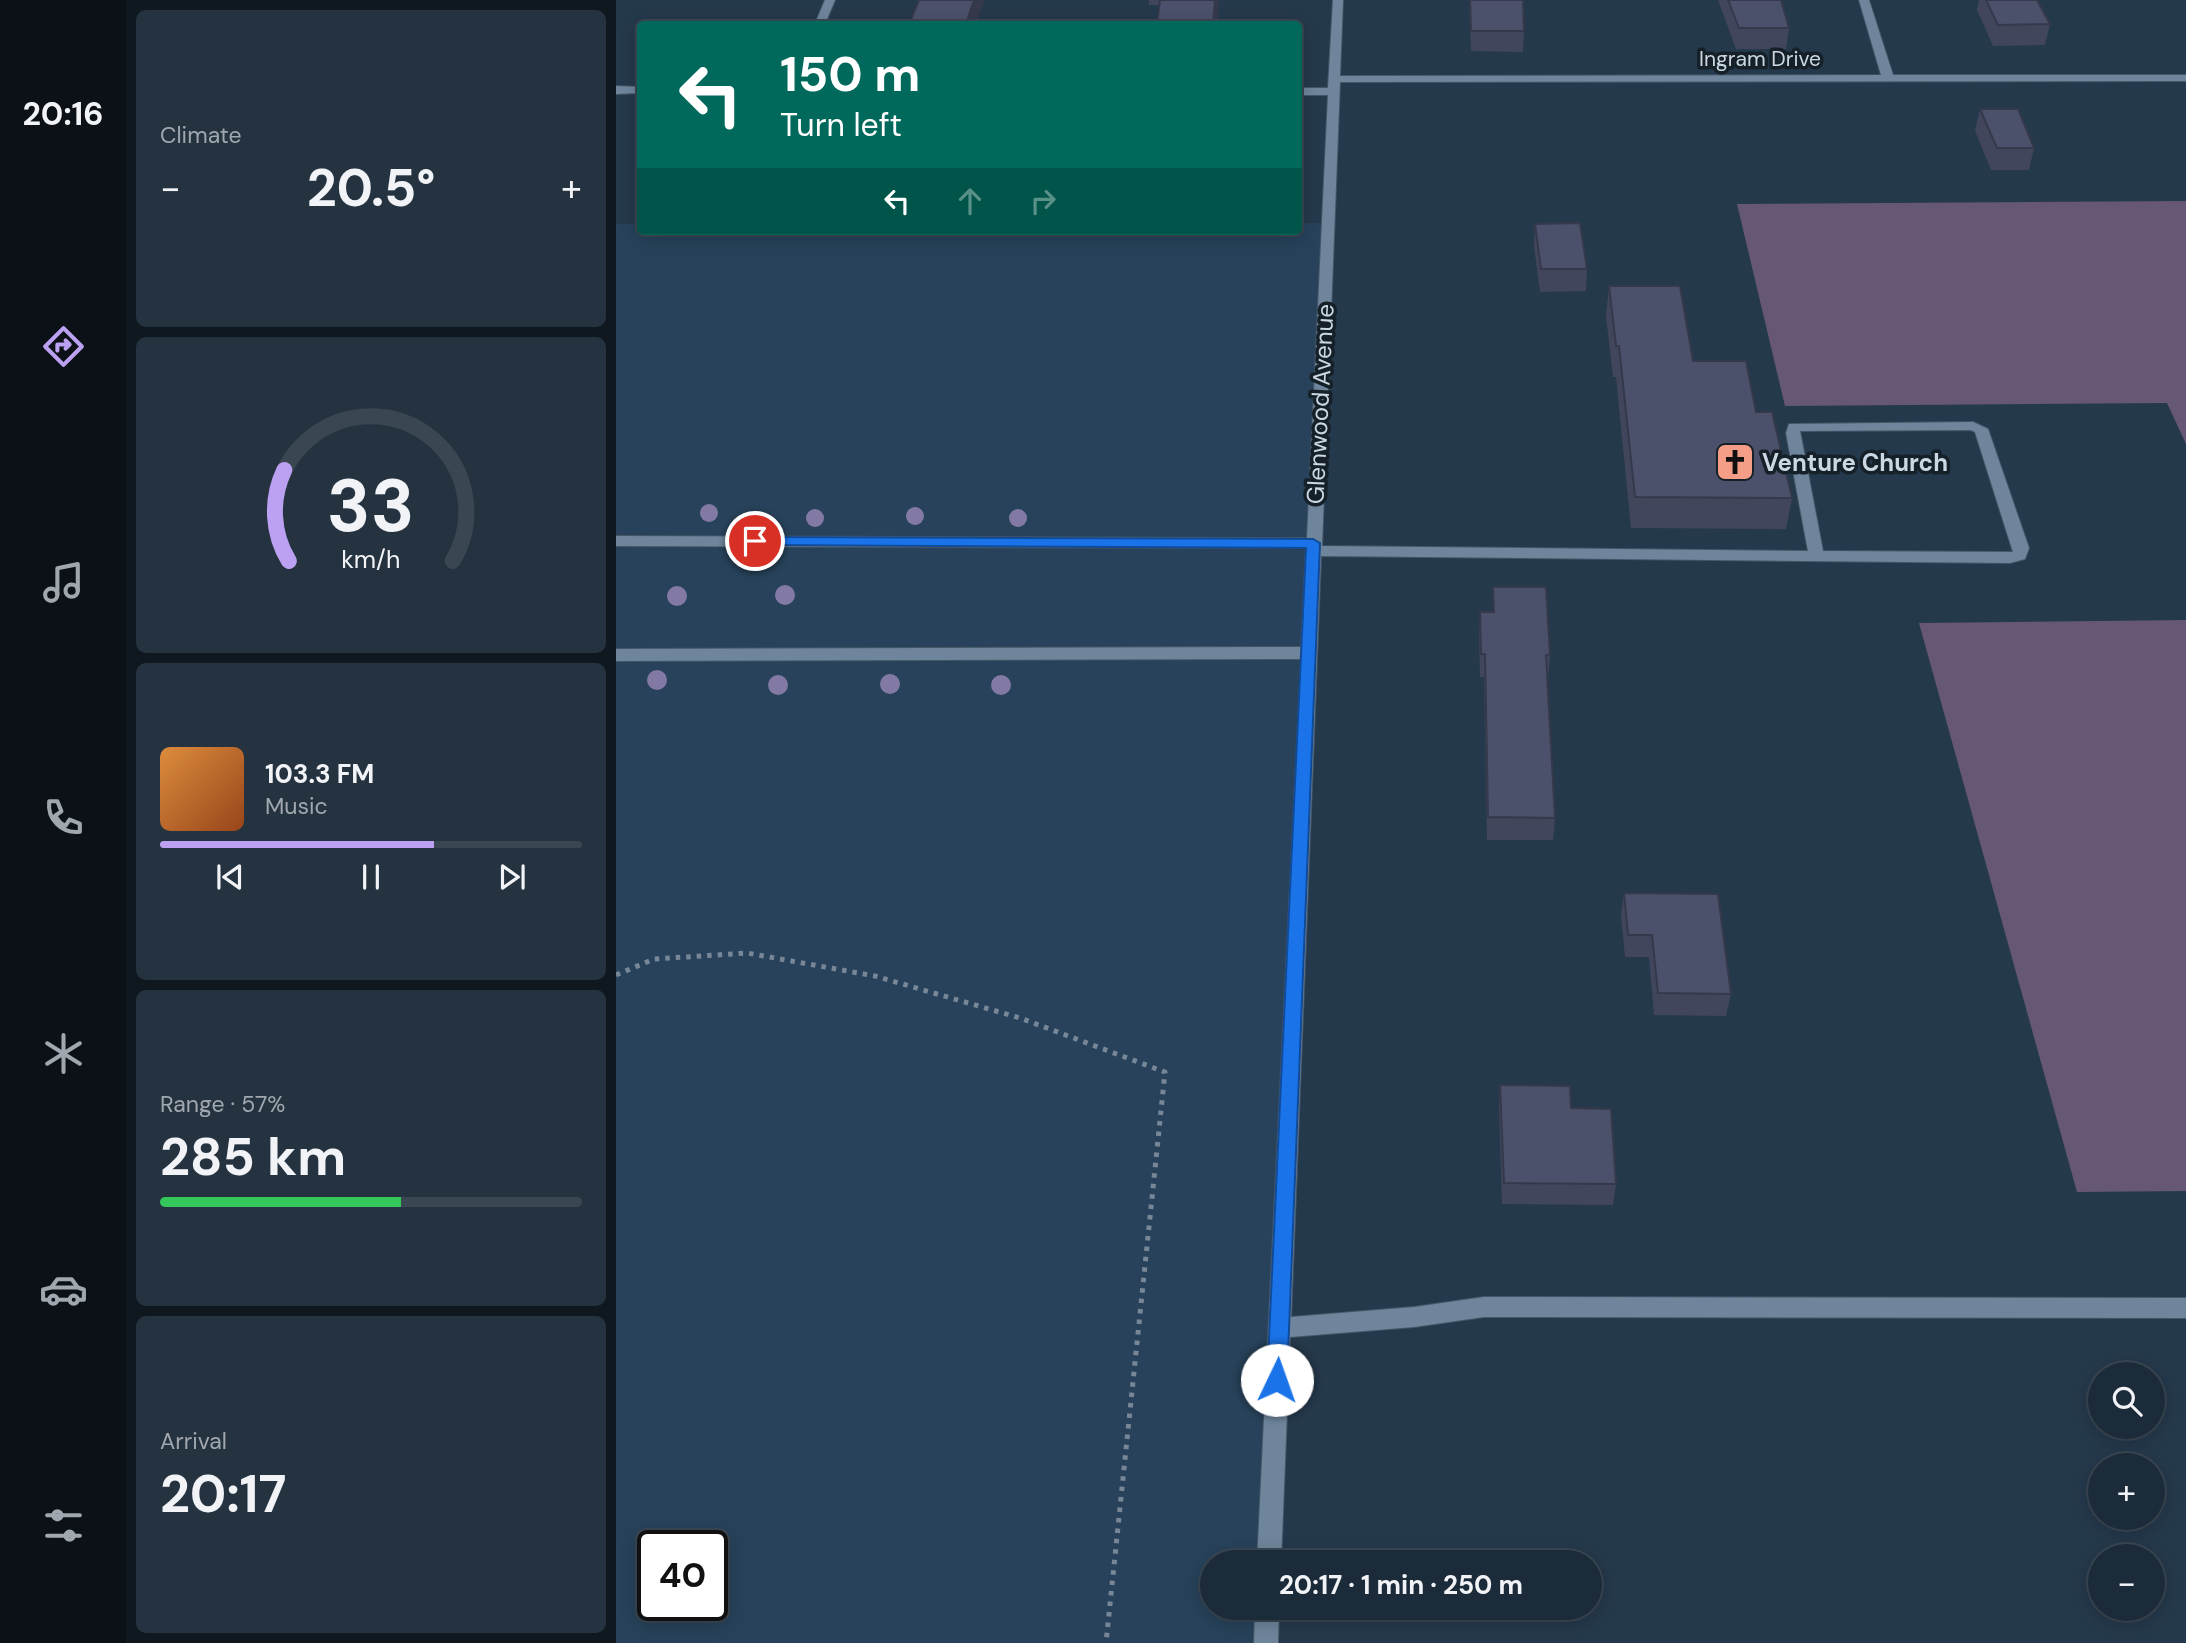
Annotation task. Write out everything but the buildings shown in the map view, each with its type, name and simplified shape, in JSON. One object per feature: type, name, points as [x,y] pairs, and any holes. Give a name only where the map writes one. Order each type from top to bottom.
[{"type":"street","points":[[821,21],[830,0]]},
{"type":"street","name":"Glenwood Avenue","points":[[1270,1550],[1338,0]]},
{"type":"street","points":[[1864,0],[1888,78]]},
{"type":"street","name":"Ingram Drive","points":[[1302,91],[1334,85],[1888,78],[2186,79]]},
{"type":"street","points":[[616,90],[637,90]]},
{"type":"street","points":[[616,541],[1313,547],[1816,555],[2010,558],[2020,555],[2021,548],[1981,429],[1960,426],[1794,427],[1816,555]]},
{"type":"street","points":[[616,655],[1309,653]]},
{"type":"street","points":[[1280,1328],[1414,1317],[1484,1307],[2186,1308]]},
{"type":"street","points":[[1266,1643],[1267,1620]]},
{"type":"path","points":[[616,975],[654,959],[747,953],[875,976],[1020,1018],[1165,1072],[1106,1643]]},
{"type":"shaded area","points":[[2186,201],[2186,444],[2167,403],[1785,406],[1737,204]]},
{"type":"shaded area","points":[[1302,223],[1329,223],[1270,1550],[1200,1550],[1200,1620],[1267,1620],[1266,1643],[616,1643],[616,224],[637,224],[637,235],[1302,235]]},
{"type":"shaded area","points":[[2186,620],[2186,1191],[2077,1192],[1919,623]]},
{"type":"place","name":"Venture Church","points":[[1735,462]]},
{"type":"route","points":[[755,541],[1313,543],[1277,1380]]}]
